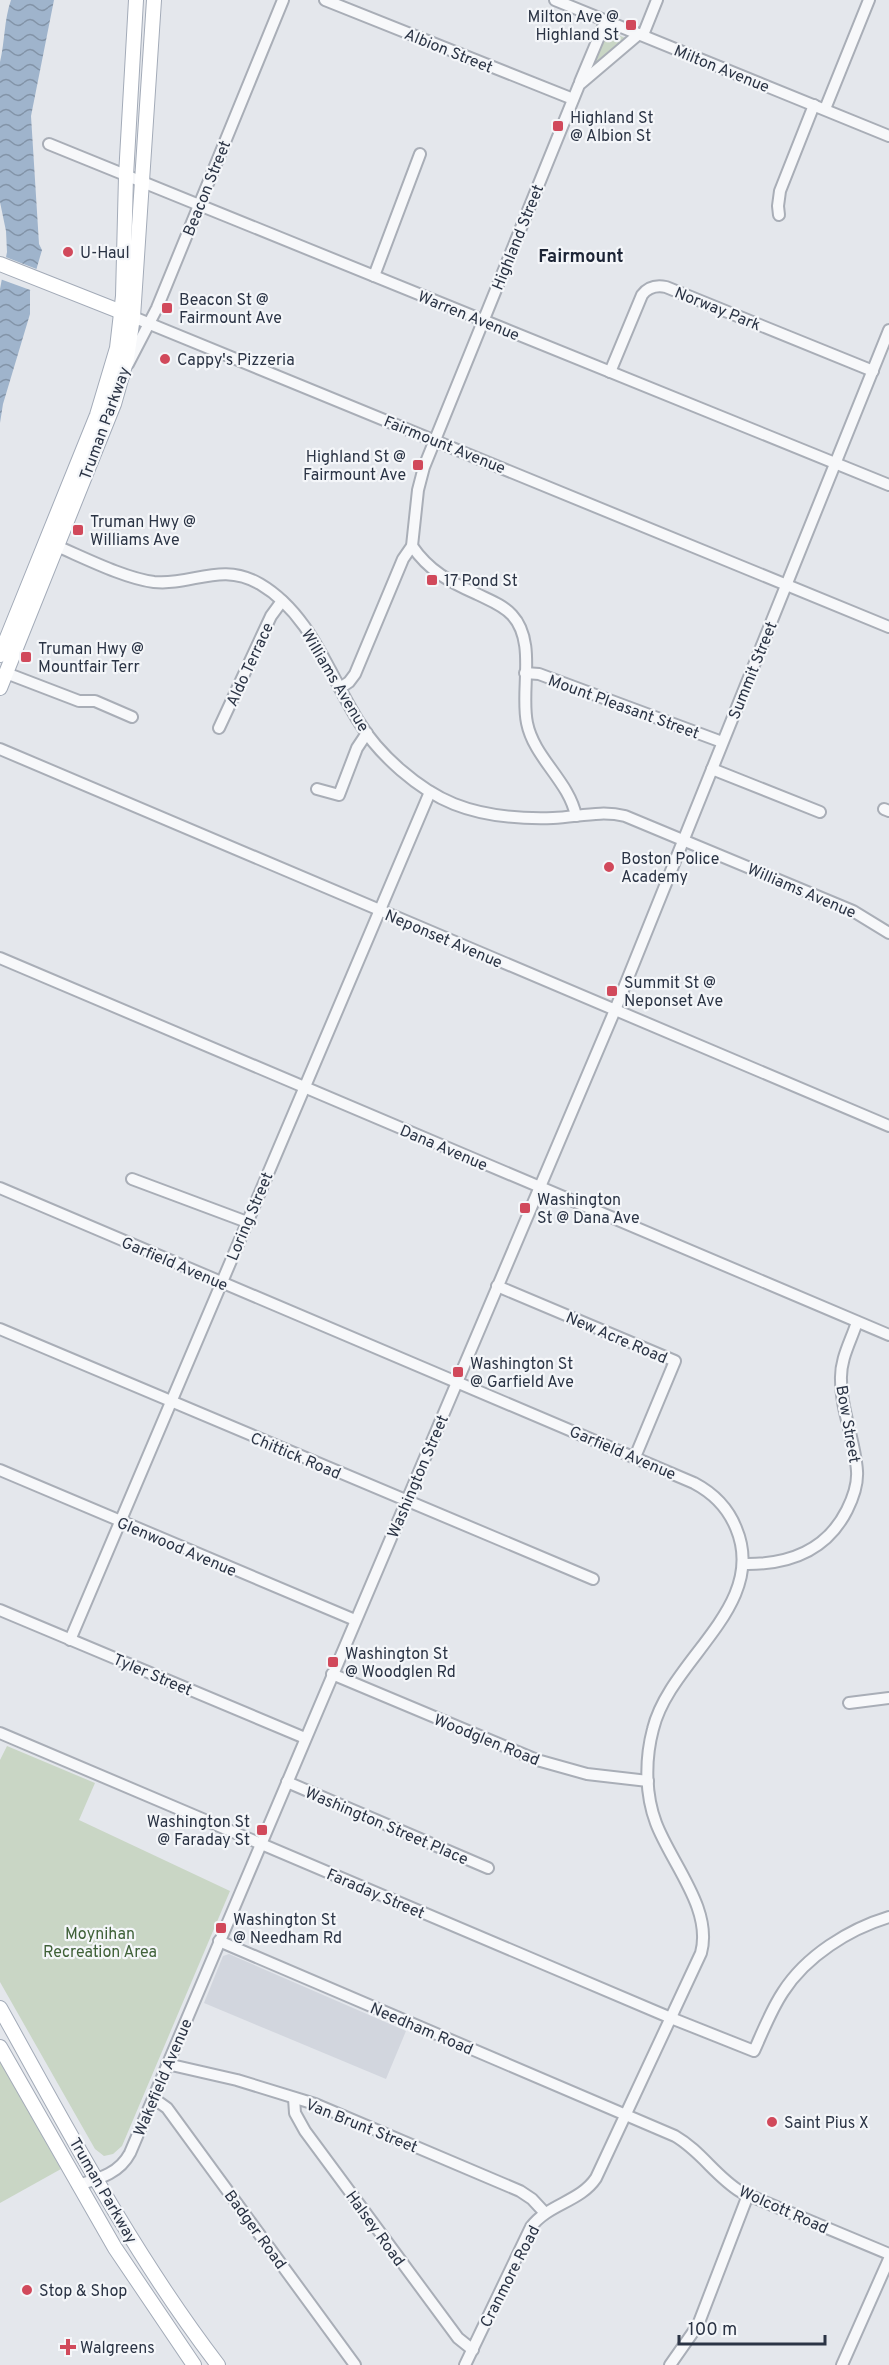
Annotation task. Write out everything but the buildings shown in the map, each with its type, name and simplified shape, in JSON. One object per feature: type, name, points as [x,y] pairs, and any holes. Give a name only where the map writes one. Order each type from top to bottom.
[{"type":"main road","name":"Truman Parkway","points":[[0,688],[103,400],[127,314],[126,176],[136,0]]},
{"type":"main road","name":"Truman Parkway","points":[[0,655],[105,429],[124,372],[154,0]]},
{"type":"main road","points":[[134,27],[153,28]]},
{"type":"main road","name":"Fairmount Avenue","points":[[0,264],[127,314]]},
{"type":"main road","name":"Truman Parkway","points":[[0,2008],[96,2179],[154,2275],[218,2365]]},
{"type":"main road","name":"Truman Parkway","points":[[0,2047],[133,2278],[194,2365]]},
{"type":"street","name":"Beacon Street","points":[[124,372],[150,323],[283,0]]},
{"type":"street","name":"Albion Street","points":[[325,0],[573,99]]},
{"type":"street","name":"Milton Avenue","points":[[555,0],[889,136]]},
{"type":"street","name":"Highland Street","points":[[579,85],[641,34],[657,0]]},
{"type":"street","points":[[779,215],[780,191],[869,0]]},
{"type":"street","name":"Highland Street","points":[[340,688],[350,682],[355,674],[403,559],[412,546],[419,482],[434,440],[606,20]]},
{"type":"street","name":"Warren Avenue","points":[[49,144],[889,485]]},
{"type":"street","points":[[374,276],[420,154]]},
{"type":"street","name":"Norway Park","points":[[610,372],[642,295],[648,289],[657,286],[666,287],[873,371]]},
{"type":"street","name":"Fairmount Avenue","points":[[127,314],[889,627]]},
{"type":"street","name":"Summit Street","points":[[615,1010],[835,463],[873,371],[884,355],[889,330]]},
{"type":"street","name":"Williams Avenue","points":[[51,544],[144,580],[169,582],[220,573],[244,577],[265,587],[282,601],[308,631],[367,733],[402,770],[430,792],[462,807],[490,814],[546,818],[618,815],[633,819],[853,910],[889,933]]},
{"type":"street","points":[[412,546],[418,556],[438,574],[496,603],[511,614],[524,636],[525,709],[528,729],[542,757],[572,802],[576,816]]},
{"type":"street","name":"Aldo Terrace","points":[[219,728],[271,616],[282,601]]},
{"type":"street","points":[[6,673],[79,701],[95,701],[132,717]]},
{"type":"street","name":"Mount Pleasant Street","points":[[525,673],[539,675],[722,742]]},
{"type":"street","points":[[317,789],[339,795],[357,748],[367,733]]},
{"type":"street","name":"Neponset Avenue","points":[[0,749],[889,1126]]},
{"type":"street","points":[[712,769],[820,813]]},
{"type":"street","name":"Loring Street","points":[[70,1640],[430,792]]},
{"type":"street","name":"Dana Avenue","points":[[0,958],[889,1335]]},
{"type":"street","name":"Washington Street","points":[[219,1941],[615,1010]]},
{"type":"street","points":[[132,1179],[247,1222]]},
{"type":"street","name":"Garfield Avenue","points":[[0,1188],[694,1483],[714,1496],[726,1510],[738,1531],[743,1564],[740,1587],[733,1601],[676,1679],[660,1708],[649,1744],[648,1781],[651,1807],[656,1824],[697,1906],[703,1925],[701,1953],[671,2018]]},
{"type":"street","name":"New Acre Road","points":[[497,1286],[675,1361],[635,1457]]},
{"type":"street","name":"Bow Street","points":[[743,1564],[781,1562],[805,1554],[832,1533],[849,1506],[857,1484],[857,1468],[843,1401],[841,1377],[845,1354],[857,1322]]},
{"type":"street","name":"Chittick Road","points":[[0,1329],[593,1579]]},
{"type":"street","name":"Glenwood Avenue","points":[[0,1470],[355,1620]]},
{"type":"street","name":"Tyler Street","points":[[0,1610],[305,1738]]},
{"type":"street","name":"Woodglen Road","points":[[332,1674],[537,1760],[587,1774],[648,1781]]},
{"type":"street","points":[[849,1703],[889,1698]]},
{"type":"street","name":"Faraday Street","points":[[0,1733],[671,2018],[754,2051],[782,1993],[801,1970],[818,1954],[847,1935],[889,1917]]},
{"type":"street","name":"Washington Street Place","points":[[286,1782],[488,1869]]},
{"type":"street","name":"Wakefield Avenue","points":[[78,2186],[114,2172],[124,2163],[219,1941]]},
{"type":"street","name":"Needham Road","points":[[219,1941],[626,2115]]},
{"type":"street","name":"Cranmore Road","points":[[465,2365],[526,2235],[534,2223],[545,2213],[576,2198],[593,2183],[671,2018]]},
{"type":"street","name":"Van Brunt Street","points":[[167,2064],[237,2080],[323,2107],[520,2191],[532,2199],[545,2213]]},
{"type":"street","name":"Badger Road","points":[[153,2098],[167,2108],[355,2365]]},
{"type":"street","name":"Halsey Road","points":[[294,2098],[295,2113],[305,2131],[458,2338],[473,2350]]},
{"type":"street","name":"Wolcott Road","points":[[626,2115],[675,2136],[690,2146],[728,2183],[748,2195],[889,2254]]},
{"type":"street","points":[[670,2365],[698,2325],[748,2195]]},
{"type":"street","points":[[843,2365],[889,2259]]},
{"type":"shaded area","points":[[229,1954],[406,2031],[386,2079],[204,2003],[223,1956]]},
{"type":"green space","points":[[607,30],[625,38],[592,67]]},
{"type":"green space","name":"Moynihan Recreation Area","points":[[7,1746],[95,1783],[79,1820],[230,1891],[122,2146],[113,2154],[104,2156],[95,2149],[0,1982],[0,1760]]},
{"type":"green space","points":[[0,2061],[61,2169],[0,2203]]},
{"type":"water","points":[[11,0],[54,0],[31,116],[39,244],[42,250],[30,291],[30,314],[3,404],[0,423],[0,289],[7,252],[6,231],[0,202],[0,62]]},
{"type":"pier","points":[[3,256],[39,270],[33,291],[0,279]]},
{"type":"place","name":"Milton Ave @ Highland St","points":[[631,25]]},
{"type":"place","name":"Highland St @ Albion St","points":[[558,126]]},
{"type":"place","name":"U-Haul","points":[[68,252]]},
{"type":"place","name":"Beacon St @ Fairmount Ave","points":[[167,308]]},
{"type":"place","name":"Cappy's Pizzeria","points":[[165,359]]},
{"type":"place","name":"Highland St @ Fairmount Ave","points":[[418,465]]},
{"type":"place","name":"Truman Hwy @ Williams Ave","points":[[78,530]]},
{"type":"place","name":"17 Pond St","points":[[432,580]]},
{"type":"place","name":"Truman Hwy @ Mountfair Terr","points":[[26,657]]},
{"type":"place","name":"Boston Police Academy","points":[[609,867]]},
{"type":"place","name":"Summit St @ Neponset Ave","points":[[612,991]]},
{"type":"place","name":"Washington St @ Dana Ave","points":[[525,1208]]},
{"type":"place","name":"Washington St @ Garfield Ave","points":[[458,1372]]},
{"type":"place","name":"Washington St @ Woodglen Rd","points":[[333,1662]]},
{"type":"place","name":"Washington St @ Faraday St","points":[[262,1830]]},
{"type":"place","name":"Washington St @ Needham Rd","points":[[221,1928]]},
{"type":"place","name":"Saint Pius X","points":[[772,2122]]},
{"type":"place","name":"Stop & Shop","points":[[27,2290]]},
{"type":"place","name":"Walgreens","points":[[68,2347]]},
{"type":"district","name":"Fairmount","points":[[581,256]]}]
